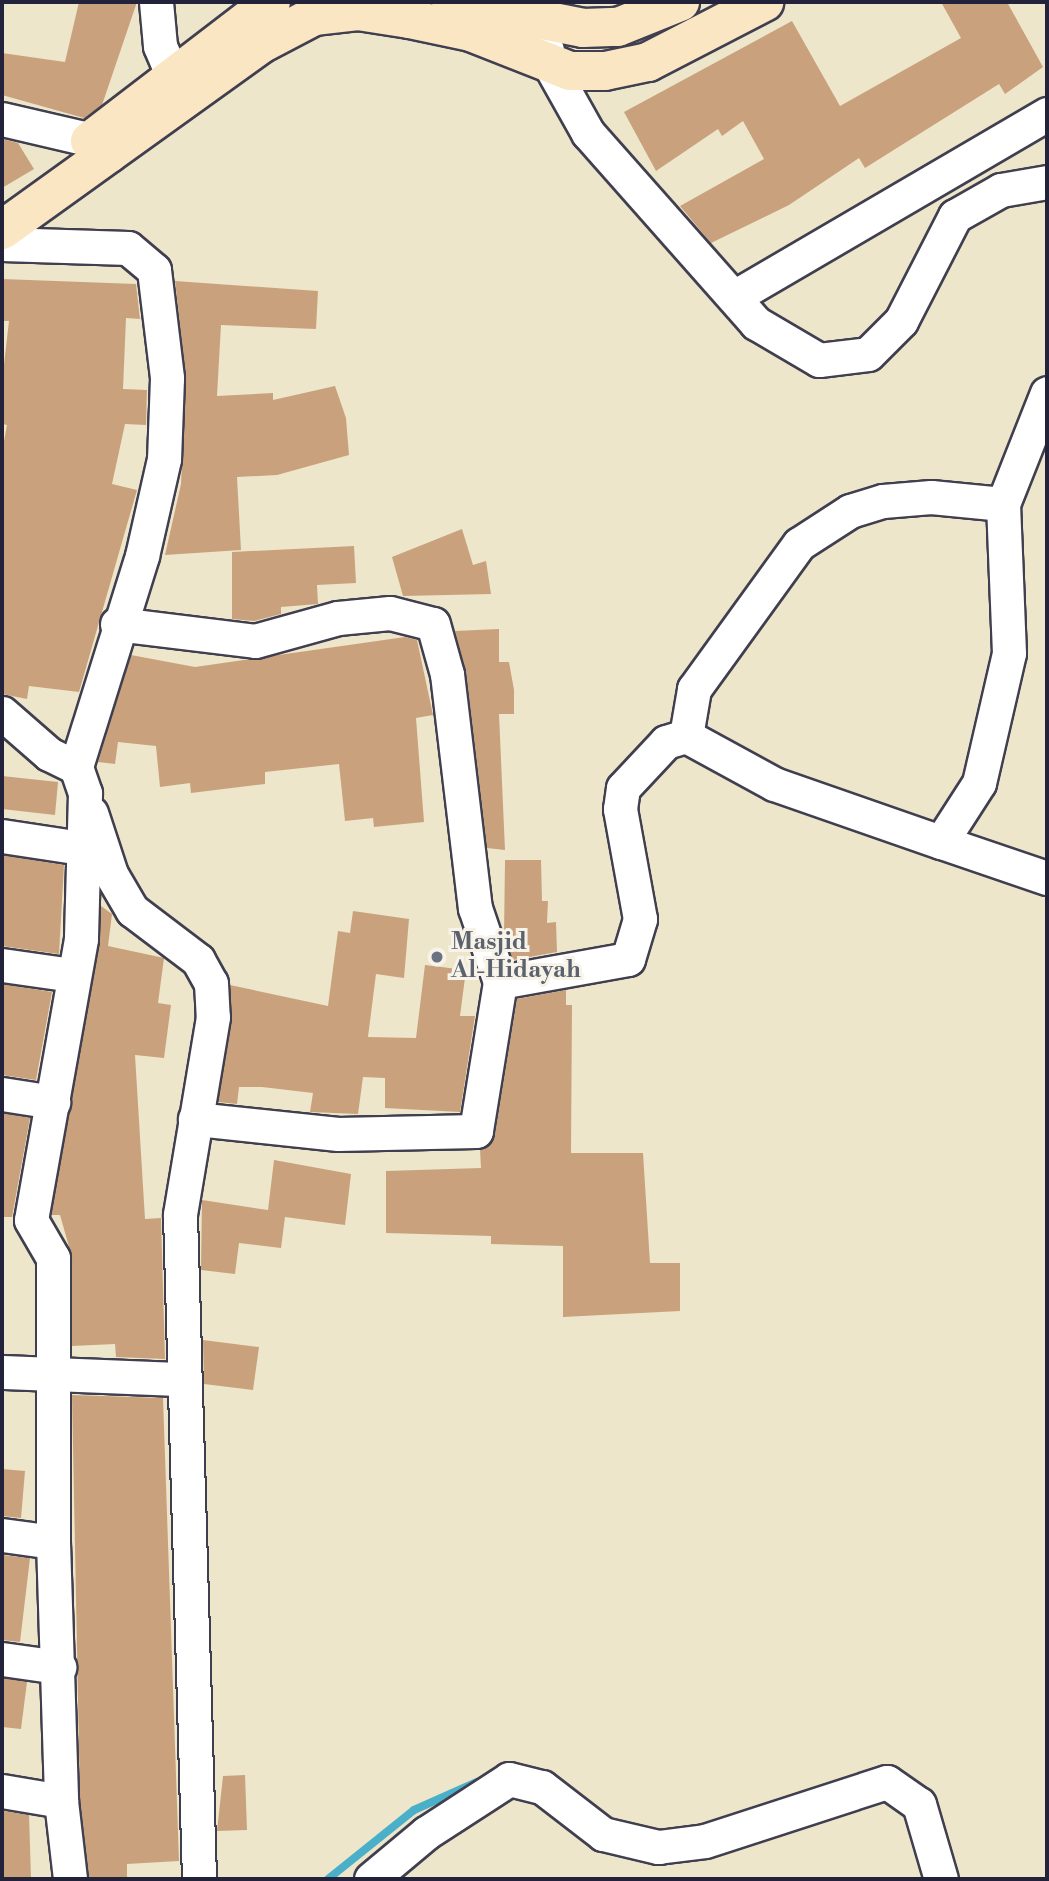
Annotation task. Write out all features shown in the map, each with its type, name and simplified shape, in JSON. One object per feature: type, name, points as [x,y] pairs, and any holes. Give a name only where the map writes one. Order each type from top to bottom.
[{"type":"street","points":[[156,2],[177,89]]},
{"type":"street","points":[[2,230],[177,89],[271,2]]},
{"type":"street","points":[[451,2],[548,12],[618,27],[680,2]]},
{"type":"street","points":[[177,89],[314,16],[358,11],[409,19],[547,60],[570,71],[605,72],[648,62],[764,2]]},
{"type":"street","points":[[548,12],[547,60],[588,133],[734,296],[793,349],[820,360],[868,354],[901,321],[955,216],[1000,190],[1047,182]]},
{"type":"street","points":[[734,296],[1047,114]]},
{"type":"street","points":[[2,119],[101,148]]},
{"type":"street","points":[[2,201],[101,148]]},
{"type":"street","points":[[2,244],[128,248],[154,270],[167,378],[164,459],[142,556],[117,624],[81,780],[81,939],[72,975],[53,1102],[16,1218],[53,1258],[49,1377],[53,1542],[60,1667],[61,1801],[70,1879]]},
{"type":"street","points":[[941,842],[979,783],[1009,653],[1003,504],[1047,393]]},
{"type":"street","points":[[500,982],[628,959],[640,919],[620,809],[635,772],[676,739],[694,690],[799,544],[850,511],[883,501],[931,497],[1003,504]]},
{"type":"street","points":[[117,624],[254,641],[338,618],[390,613],[433,624],[447,674],[475,908],[500,982],[477,1131],[338,1134],[195,1119]]},
{"type":"street","points":[[2,713],[81,780],[111,874],[132,910],[198,960],[211,983],[214,1017],[180,1215],[180,1378],[199,1879]]},
{"type":"street","points":[[676,739],[774,784],[1047,878]]},
{"type":"street","points":[[2,836],[81,848]]},
{"type":"street","points":[[2,965],[72,975]]},
{"type":"street","points":[[2,1094],[53,1102]]},
{"type":"street","points":[[2,1372],[49,1377],[180,1378]]},
{"type":"street","points":[[2,1535],[53,1542]]},
{"type":"street","points":[[2,1659],[60,1667]]},
{"type":"street","points":[[371,1879],[426,1833],[509,1779],[542,1787],[603,1834],[659,1847],[705,1841],[887,1782],[919,1804],[941,1879]]},
{"type":"street","points":[[2,1791],[61,1801]]},
{"type":"building","points":[[79,2],[137,2],[102,105],[84,118],[2,95],[2,53],[65,62]]},
{"type":"building","points":[[941,2],[1007,2],[1043,67],[1005,94],[999,84],[865,168],[859,158],[789,205],[711,243],[680,206],[764,159],[743,121],[722,136],[718,129],[656,171],[624,112],[792,21],[840,106],[961,38]]},
{"type":"building","points":[[2,139],[18,143],[34,169],[2,188]]},
{"type":"building","points":[[2,279],[136,284],[140,319],[126,318],[123,389],[147,390],[146,425],[125,424],[112,484],[137,490],[79,692],[29,686],[27,699],[2,694],[2,452],[7,425],[2,424],[2,382],[9,321],[2,321]]},
{"type":"building","points":[[175,281],[318,291],[316,329],[221,325],[217,396],[273,393],[273,400],[335,386],[346,418],[349,455],[277,475],[237,477],[241,550],[165,555],[181,484],[186,379]]},
{"type":"building","points":[[462,529],[473,565],[486,561],[491,594],[403,596],[392,557]]},
{"type":"building","points":[[354,546],[356,583],[317,585],[318,604],[281,607],[281,614],[254,621],[232,619],[232,552]]},
{"type":"building","points":[[499,629],[499,662],[509,662],[514,690],[514,714],[499,714],[505,850],[487,848],[466,672],[455,631]]},
{"type":"building","points":[[405,637],[417,640],[433,715],[416,718],[424,822],[374,827],[373,818],[345,821],[339,764],[265,772],[265,784],[191,793],[190,783],[160,787],[156,746],[118,742],[115,764],[98,762],[131,655],[195,667]]},
{"type":"building","points":[[2,776],[58,782],[55,815],[2,809]]},
{"type":"building","points":[[2,855],[64,865],[59,954],[2,946]]},
{"type":"building","points":[[505,860],[541,860],[542,901],[548,901],[547,923],[556,922],[557,952],[513,960],[504,935]]},
{"type":"building","points":[[101,906],[112,914],[108,946],[164,958],[158,1003],[171,1005],[164,1058],[135,1055],[145,1219],[161,1218],[165,1359],[116,1357],[115,1344],[72,1346],[72,1257],[60,1215],[51,1215]]},
{"type":"building","points":[[353,911],[409,919],[404,978],[376,974],[368,1037],[416,1038],[425,965],[466,970],[460,1016],[475,1016],[460,1112],[385,1108],[385,1078],[363,1077],[358,1114],[310,1112],[313,1093],[262,1087],[239,1087],[237,1104],[218,1102],[232,1020],[230,985],[328,1006],[338,931],[350,933]]},
{"type":"building","points":[[2,984],[52,992],[36,1080],[2,1075]]},
{"type":"building","points":[[566,990],[566,1005],[572,1005],[571,1153],[643,1153],[650,1263],[680,1263],[680,1311],[563,1317],[563,1246],[491,1244],[491,1236],[386,1233],[386,1171],[481,1168],[480,1149],[495,1134],[517,999]]},
{"type":"building","points":[[2,1113],[30,1118],[12,1217],[2,1217]]},
{"type":"building","points":[[274,1160],[351,1174],[345,1225],[285,1217],[281,1248],[239,1243],[235,1274],[201,1270],[202,1200],[268,1210]]},
{"type":"building","points":[[203,1340],[259,1347],[253,1390],[204,1384]]},
{"type":"building","points":[[72,1395],[163,1398],[179,1861],[127,1864],[127,1879],[89,1879],[80,1800]]},
{"type":"building","points":[[2,1469],[25,1471],[21,1518],[2,1516]]},
{"type":"building","points":[[2,1555],[30,1558],[20,1642],[2,1640]]},
{"type":"building","points":[[2,1678],[27,1682],[21,1729],[2,1727]]},
{"type":"building","points":[[245,1775],[247,1830],[217,1831],[223,1776]]},
{"type":"building","points":[[3,1811],[29,1815],[31,1879],[2,1879]]},
{"type":"waterway","points":[[328,1879],[414,1810],[477,1782]]},
{"type":"place","name":"Masjid Al-Hidayah","points":[[437,957]]}]
